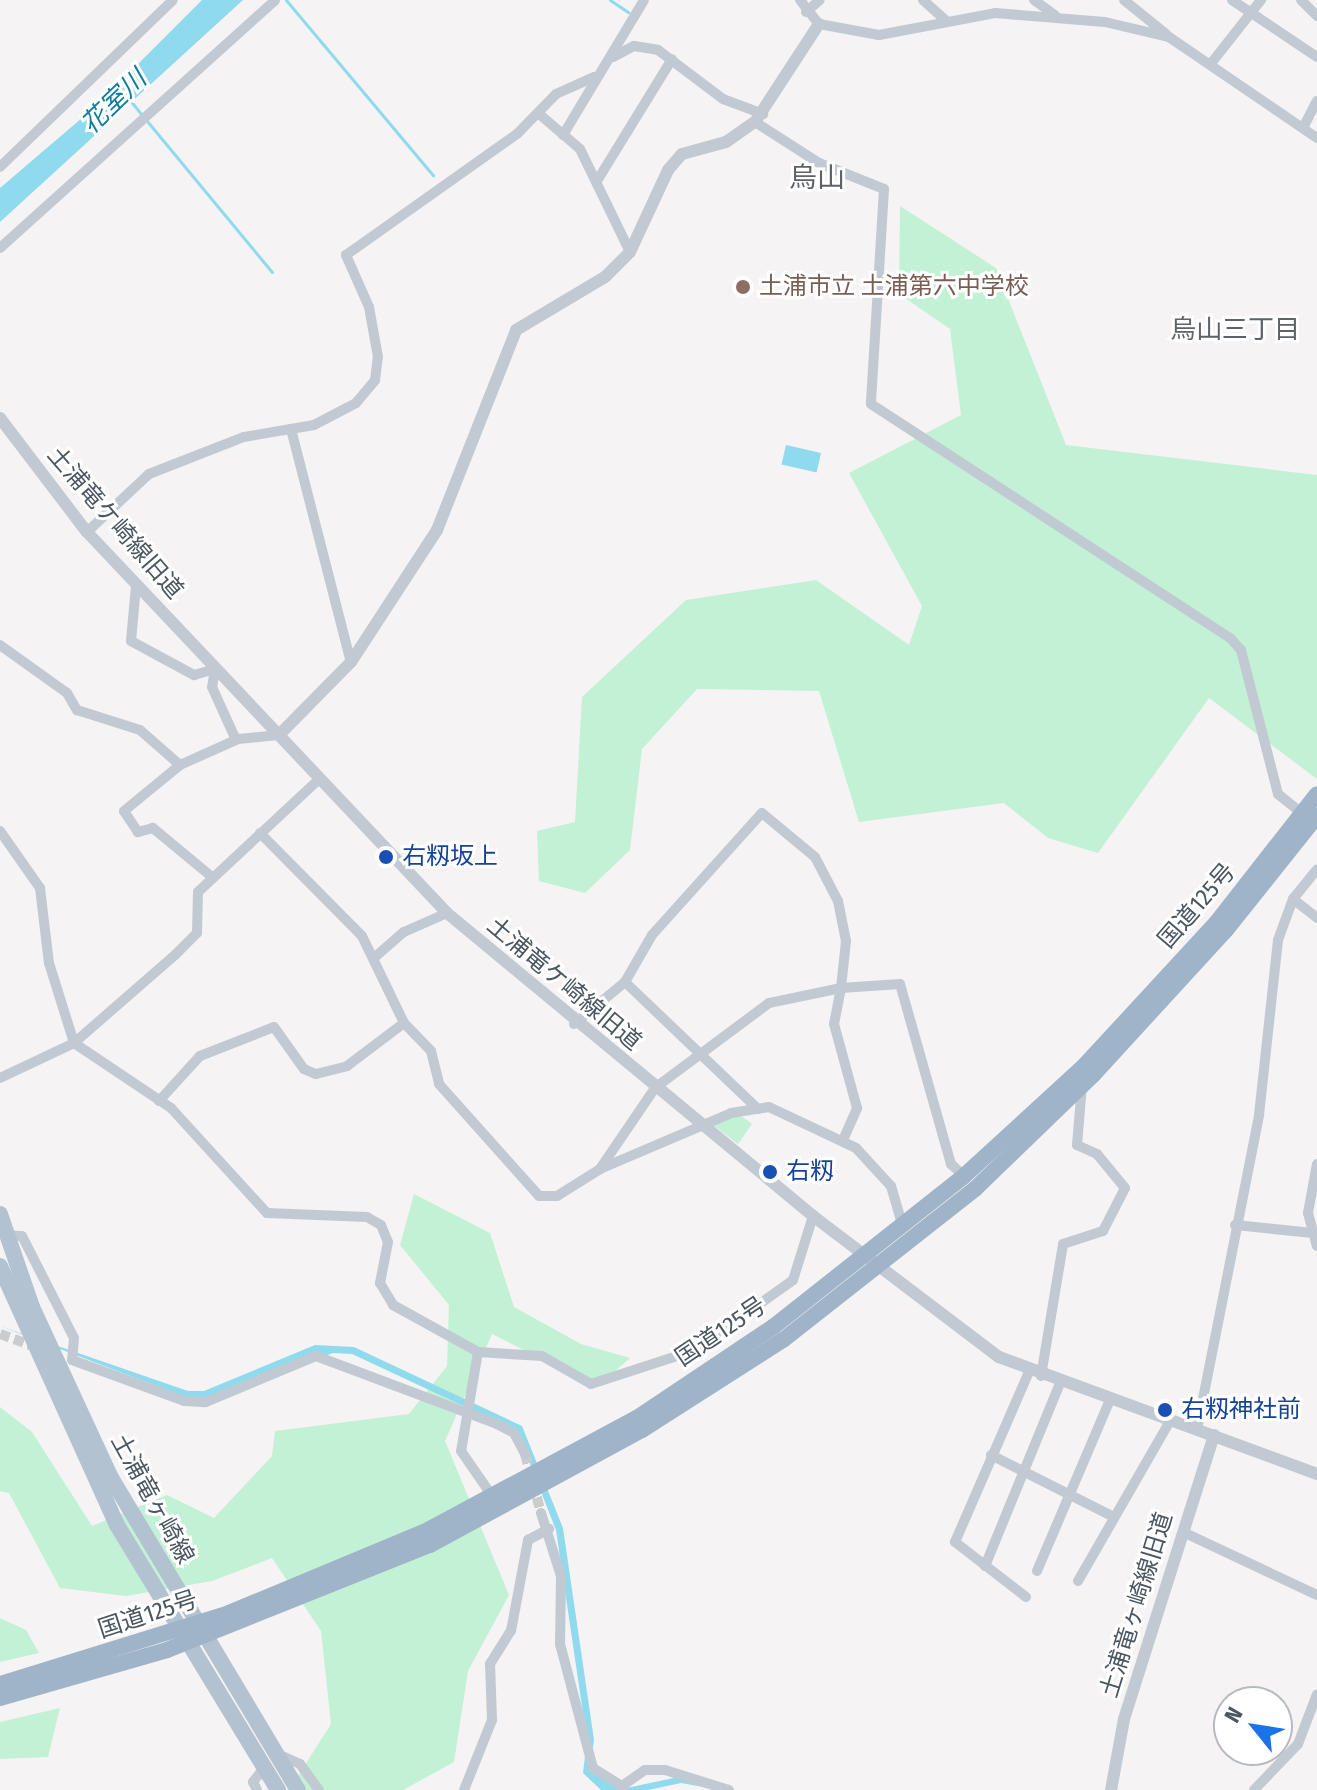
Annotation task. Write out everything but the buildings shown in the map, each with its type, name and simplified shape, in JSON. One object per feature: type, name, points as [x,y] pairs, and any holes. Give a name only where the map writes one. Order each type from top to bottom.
[{"type":"highway","name":"国道125号","points":[[872,1262],[903,1227],[964,1176],[1146,1001],[1317,794]]},
{"type":"highway","name":"国道125号","points":[[0,1698],[325,1583],[582,1457],[975,1189],[1082,1085],[1226,930],[1317,816]]},
{"type":"highway","points":[[0,1675],[194,1616],[488,1490],[582,1457]]},
{"type":"highway","points":[[0,1709],[193,1651],[459,1541],[582,1457]]},
{"type":"highway","name":"国道125号","points":[[0,1684],[94,1666]]},
{"type":"main road","name":"土浦竜ヶ崎線","points":[[0,1214],[91,1438],[298,1790]]},
{"type":"main road","name":"土浦竜ヶ崎線","points":[[0,1266],[76,1445],[175,1623],[278,1790]]},
{"type":"street","points":[[0,167],[173,0]]},
{"type":"street","points":[[0,248],[275,0]]},
{"type":"street","points":[[563,135],[594,77],[613,57],[644,0]]},
{"type":"street","points":[[800,0],[806,12],[819,24],[879,35],[945,20],[1057,16],[1169,37]]},
{"type":"street","points":[[806,12],[820,0]]},
{"type":"street","points":[[923,0],[945,20]]},
{"type":"street","points":[[1034,0],[1057,16]]},
{"type":"street","points":[[1124,0],[1169,37],[1213,61],[1317,138]]},
{"type":"street","points":[[1232,0],[1317,57]]},
{"type":"street","points":[[1213,61],[1261,0]]},
{"type":"street","points":[[1301,0],[1317,16]]},
{"type":"street","points":[[212,877],[153,828],[138,832],[125,823],[134,798],[180,765],[236,740],[279,735],[351,662],[437,530],[516,330],[605,277],[630,252],[675,162],[759,118],[819,24]]},
{"type":"street","points":[[613,57],[634,46],[672,59],[723,99],[759,118],[819,163],[884,189],[871,404],[1231,639],[1241,650],[1278,794],[1317,825]]},
{"type":"street","points":[[597,181],[672,59]]},
{"type":"street","points":[[87,532],[149,474],[204,449],[340,414],[375,380],[376,333],[346,255],[538,113],[556,94],[594,77]]},
{"type":"street","points":[[1304,126],[1317,101]]},
{"type":"street","points":[[538,113],[563,135],[597,181],[630,252]]},
{"type":"street","name":"土浦竜ケ崎線旧道","points":[[0,418],[87,532],[447,913],[574,1024],[813,1216],[977,1344],[1035,1374],[1317,1474]]},
{"type":"street","points":[[291,429],[351,662]]},
{"type":"street","points":[[136,586],[131,641],[194,675],[215,669],[212,687],[236,740]]},
{"type":"street","points":[[0,645],[67,693],[77,710],[149,735],[180,765]]},
{"type":"street","points":[[0,1078],[74,1043],[197,933],[192,907],[212,877],[319,779]]},
{"type":"street","points":[[574,1024],[625,982],[652,935],[762,813],[815,857],[838,901],[846,941],[834,1024],[857,1108],[843,1140]]},
{"type":"street","points":[[0,831],[40,888],[49,963],[74,1043],[159,1101],[197,1132],[267,1213],[367,1217],[381,1225],[388,1242],[380,1283],[393,1305],[478,1352],[542,1356],[591,1384],[695,1350],[793,1280],[813,1216]]},
{"type":"street","points":[[260,833],[337,904],[375,957],[404,1023],[431,1051],[439,1084],[539,1196],[557,1196],[600,1169],[700,1125],[769,1107],[843,1140],[891,1186],[903,1227]]},
{"type":"street","points":[[1197,1429],[1259,1115],[1278,940],[1293,899],[1317,869]]},
{"type":"street","points":[[1293,899],[1317,918]]},
{"type":"street","points":[[375,957],[404,932],[447,913]]},
{"type":"street","points":[[625,982],[758,1109]]},
{"type":"street","points":[[600,1169],[655,1088],[769,1003],[841,988],[900,984],[944,1141],[964,1176]]},
{"type":"street","points":[[159,1101],[200,1056],[274,1027],[304,1069],[316,1074],[347,1066],[404,1023]]},
{"type":"street","points":[[1026,1597],[955,1542],[991,1455],[1035,1374],[1063,1244],[1103,1231],[1125,1188],[1097,1154],[1077,1145],[1082,1085]]},
{"type":"street","points":[[1317,1164],[1313,1233],[1317,1246]]},
{"type":"street","points":[[1235,1225],[1313,1233]]},
{"type":"street","points":[[6,1235],[22,1236],[74,1338],[72,1360],[184,1401],[206,1402],[316,1356],[514,1433],[525,1454]]},
{"type":"street","points":[[478,1352],[464,1411],[461,1451],[488,1490]]},
{"type":"street","points":[[985,1566],[1060,1383]]},
{"type":"street","points":[[1037,1571],[1110,1400]]},
{"type":"street","points":[[1078,1581],[1112,1516],[1170,1421]]},
{"type":"street","name":"土浦竜ヶ崎線旧道","points":[[1111,1790],[1124,1719],[1214,1435]]},
{"type":"street","points":[[991,1455],[1022,1475],[1112,1516]]},
{"type":"street","points":[[541,1513],[549,1529],[561,1576],[560,1644],[593,1768],[622,1786],[645,1770],[665,1770],[729,1790]]},
{"type":"street","points":[[464,1790],[492,1720],[490,1664],[511,1631],[528,1540],[549,1529]]},
{"type":"street","points":[[1183,1532],[1317,1595]]},
{"type":"street","points":[[1254,1790],[1298,1744],[1317,1694]]},
{"type":"street","points":[[276,1754],[300,1764],[319,1790]]},
{"type":"street","points":[[257,1790],[253,1782],[264,1768]]},
{"type":"green space","points":[[900,206],[996,268],[1066,445],[1317,475],[1317,779],[1209,698],[1098,853],[1048,838],[1004,803],[859,822],[819,691],[697,689],[642,749],[630,850],[585,893],[539,881],[537,831],[575,822],[582,697],[686,600],[816,580],[909,645],[922,606],[849,473],[961,415],[950,329],[899,294]]},
{"type":"green space","points":[[739,1114],[752,1124],[738,1144],[712,1124]]},
{"type":"green space","points":[[414,1194],[490,1233],[514,1307],[581,1344],[630,1358],[597,1387],[492,1334],[445,1441],[509,1595],[468,1671],[454,1762],[403,1790],[289,1790],[331,1724],[321,1631],[272,1558],[212,1581],[126,1596],[60,1588],[9,1493],[0,1491],[0,1407],[32,1432],[92,1526],[167,1495],[214,1518],[272,1456],[275,1431],[409,1414],[447,1366],[449,1305],[400,1245]]},
{"type":"green space","points":[[0,1618],[26,1630],[39,1653],[0,1662]]},
{"type":"green space","points":[[60,1708],[48,1757],[0,1759],[0,1722]]},
{"type":"water","name":"花室川","points":[[202,0],[243,0],[0,222],[0,188],[96,106]]},
{"type":"water","points":[[786,445],[821,453],[817,473],[782,464]]},
{"type":"water","points":[[0,1326],[188,1391],[204,1391],[315,1345],[354,1347],[522,1426],[563,1528],[594,1740],[590,1770],[622,1789],[683,1776],[721,1790],[681,1783],[648,1790],[601,1790],[583,1773],[587,1740],[556,1530],[517,1431],[352,1354],[333,1353],[206,1398],[185,1397]]},
{"type":"waterway","points":[[286,0],[433,175]]},
{"type":"waterway","points":[[610,0],[628,12]]},
{"type":"waterway","name":"花室川","points":[[129,99],[142,115]]},
{"type":"waterway","points":[[147,121],[272,272]]},
{"type":"tunnel","points":[[0,1334],[36,1347]]},
{"type":"tunnel","points":[[525,1454],[541,1513]]},
{"type":"place","name":"土浦市立 土浦第六中学校","points":[[743,287]]},
{"type":"place","name":"右籾坂上","points":[[386,857]]},
{"type":"place","name":"右籾","points":[[770,1172]]},
{"type":"place","name":"右籾神社前","points":[[1165,1410]]},
{"type":"district","name":"烏山","points":[[817,178]]},
{"type":"district","name":"烏山三丁目","points":[[1235,330]]}]
